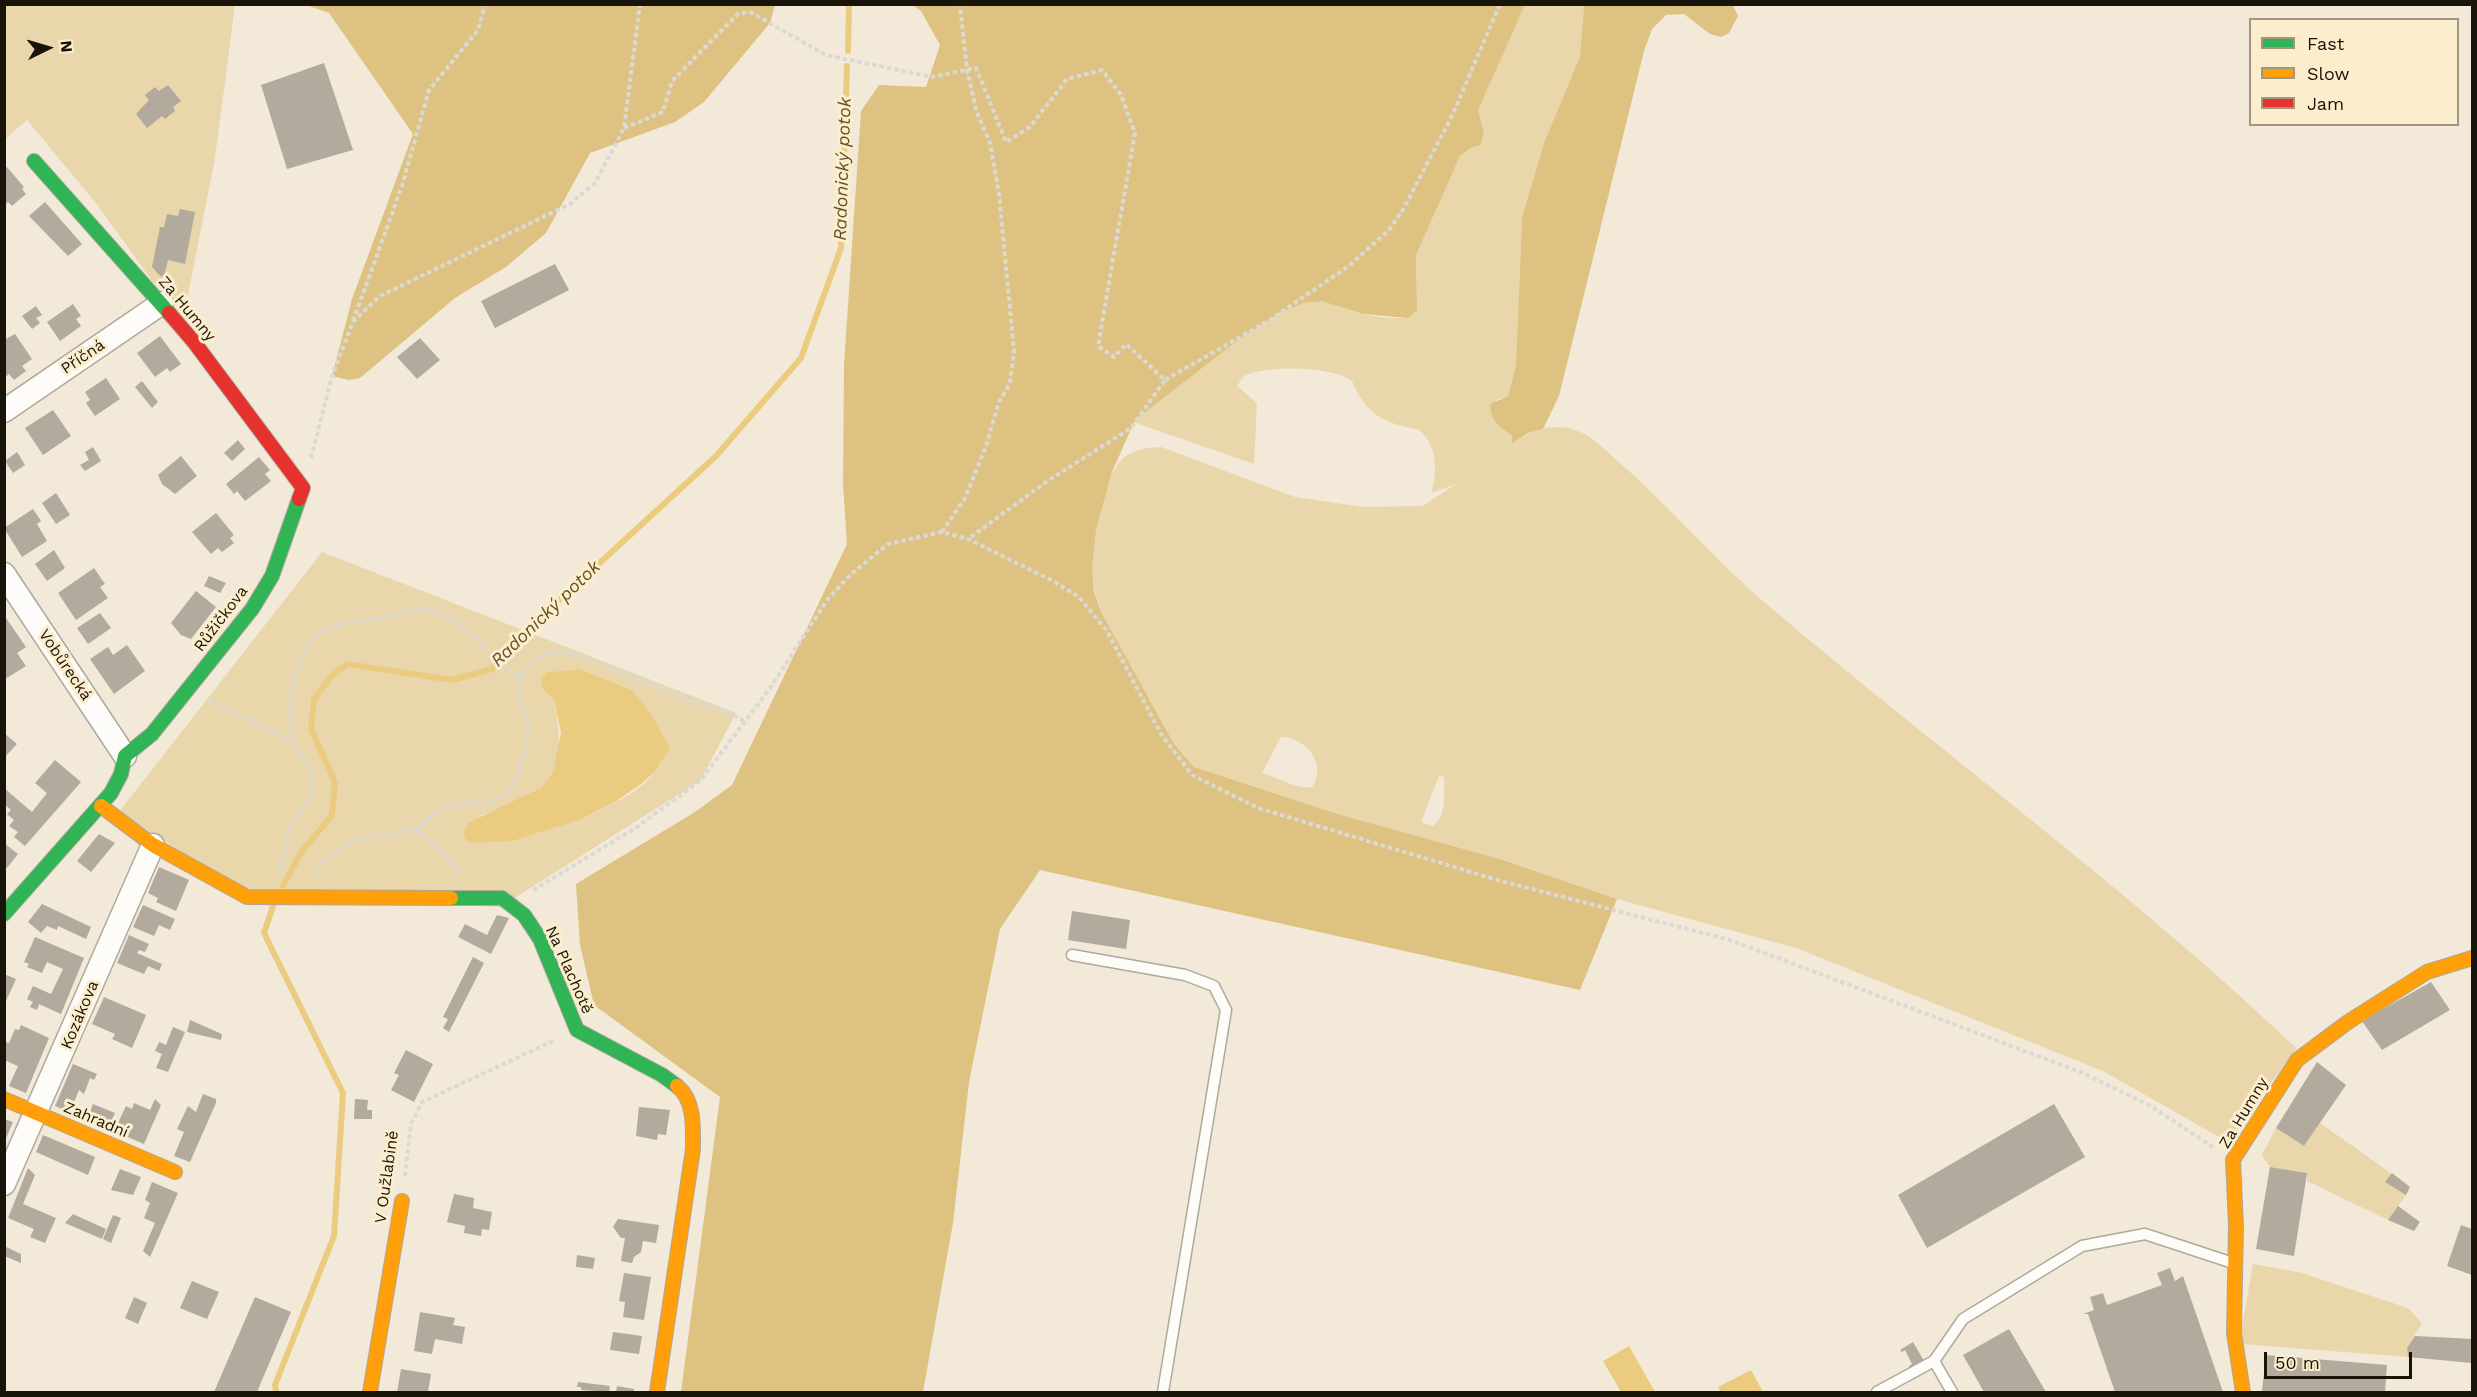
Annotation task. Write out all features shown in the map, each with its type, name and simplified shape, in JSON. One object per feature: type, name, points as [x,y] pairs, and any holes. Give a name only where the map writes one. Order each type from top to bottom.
[{"type":"street","name":"Za Humny","points":[[34,161],[162,303],[303,488]]},
{"type":"street","name":"Příčná","points":[[4,411],[162,303]]},
{"type":"street","name":"Růžičkova","points":[[4,914],[101,806],[122,774],[126,756],[152,734],[252,609],[272,576],[303,488]]},
{"type":"street","name":"Vobůrecká","points":[[4,574],[126,756]]},
{"type":"street","points":[[101,806],[153,845],[247,897],[502,898]]},
{"type":"street","name":"Kozákova","points":[[4,1184],[38,1113],[153,845]]},
{"type":"street","name":"Na Plachotě","points":[[502,898],[524,915],[540,939],[577,1030],[662,1075],[685,1092],[693,1119],[693,1149],[657,1392]]},
{"type":"street","name":"Za Humny","points":[[2243,1392],[2234,1333],[2233,1160],[2297,1060],[2348,1022],[2427,972],[2472,958]]},
{"type":"street","name":"Zahradní","points":[[4,1098],[175,1172]]},
{"type":"street","name":"V Oužlabině","points":[[370,1392],[402,1201]]},
{"type":"lane","points":[[1072,955],[1195,979],[1214,986],[1226,1010],[1164,1392]]},
{"type":"lane","points":[[1877,1392],[1934,1361],[1963,1319],[2082,1246],[2145,1234],[2235,1264]]},
{"type":"lane","points":[[1934,1361],[1952,1392]]},
{"type":"path","points":[[303,488],[332,376],[402,186],[429,90],[478,30],[485,4]]},
{"type":"path","points":[[353,322],[380,296],[570,204],[596,183],[624,128],[630,96],[640,4]]},
{"type":"path","points":[[942,532],[965,498],[986,446],[999,402],[1010,383],[1014,351],[999,194],[990,143],[977,113],[967,70],[960,4]]},
{"type":"path","points":[[968,539],[1046,482],[1131,428],[1165,380],[1268,321],[1349,266],[1389,230],[1404,208],[1452,116],[1500,4]]},
{"type":"path","points":[[624,128],[663,112],[672,81],[738,14],[750,12],[826,55],[932,77],[976,68],[1006,142],[1030,127],[1067,79],[1102,70],[1121,95],[1135,134],[1098,346],[1114,357],[1126,344],[1165,380]]},
{"type":"path","points":[[502,898],[524,895],[634,829],[700,781],[771,687],[827,600],[850,574],[888,544],[942,532],[968,539],[1079,597],[1107,631],[1161,734],[1192,775],[1223,792],[1258,808],[1501,881],[1730,940],[1853,984],[2083,1073],[2148,1105],[2233,1160]]},
{"type":"path","points":[[280,897],[291,828],[309,798],[312,785],[310,772],[294,742],[289,711],[304,651],[314,637],[348,622],[426,610],[453,619],[510,671],[519,676]]},
{"type":"path","points":[[301,897],[317,869],[342,848],[356,841],[416,830],[444,806],[487,802],[506,796],[515,782],[527,744],[528,723],[521,699],[519,676],[538,656],[554,651],[570,653],[697,703],[724,711],[744,721]]},
{"type":"path","points":[[188,689],[294,742]]},
{"type":"path","points":[[416,830],[468,880]]},
{"type":"path","name":"V Oužlabině","points":[[402,1201],[411,1124],[422,1102],[577,1030]]},
{"type":"shaded area","points":[[775,4],[770,23],[704,102],[675,122],[590,153],[546,233],[506,267],[455,298],[360,378],[349,380],[332,376],[352,299],[413,134],[329,13],[306,5]]},
{"type":"shaded area","points":[[5,5],[235,5],[215,158],[187,300],[182,303],[153,282],[96,203],[27,120],[5,139]]},
{"type":"shaded area","points":[[913,5],[1525,5],[1478,110],[1484,133],[1480,145],[1470,148],[1460,156],[1416,255],[1417,310],[1408,318],[1363,314],[1322,301],[1304,303],[1280,313],[1242,337],[1135,420],[1112,472],[1096,529],[1092,567],[1094,591],[1100,610],[1174,744],[1194,767],[1341,815],[1500,859],[1617,899],[1580,990],[1040,870],[1000,929],[969,1082],[953,1223],[923,1392],[681,1392],[720,1097],[594,1005],[580,945],[576,884],[695,812],[732,785],[847,544],[843,484],[844,365],[861,111],[879,85],[926,87],[940,45],[921,11]]},
{"type":"shaded area","points":[[1525,5],[1584,5],[1580,56],[1544,143],[1522,217],[1516,365],[1508,396],[1496,400],[1500,428],[1512,435],[1512,442],[1534,431],[1550,427],[1575,430],[1593,440],[1638,479],[1756,595],[2165,930],[2296,1048],[2230,1140],[2219,1137],[2103,1071],[1796,948],[1617,899],[1500,859],[1341,815],[1194,767],[1174,744],[1100,610],[1094,585],[1092,558],[1096,528],[1109,480],[1122,459],[1135,451],[1161,447],[1295,497],[1363,507],[1423,506],[1456,484],[1431,493],[1435,468],[1433,451],[1425,436],[1419,430],[1395,424],[1378,416],[1364,402],[1352,381],[1330,372],[1300,369],[1269,370],[1242,378],[1237,386],[1257,403],[1254,464],[1133,422],[1226,348],[1280,314],[1304,304],[1323,301],[1362,314],[1385,318],[1408,318],[1417,310],[1416,255],[1460,156],[1484,133],[1477,110]],"holes":[[[1281,737],[1299,742],[1312,754],[1317,770],[1312,787],[1294,785],[1262,773]],[[1439,776],[1444,777],[1444,804],[1441,816],[1433,826],[1421,822]]]},
{"type":"shaded area","points":[[1584,5],[1733,5],[1738,16],[1729,33],[1721,37],[1710,34],[1684,14],[1666,15],[1652,29],[1644,51],[1559,396],[1543,429],[1528,433],[1512,443],[1512,435],[1499,426],[1494,419],[1490,404],[1508,396],[1516,365],[1522,217],[1544,143],[1580,56]]},
{"type":"shaded area","points":[[322,552],[736,713],[700,781],[500,907],[242,890],[119,812]],"holes":[[[579,669],[632,690],[670,747],[658,768],[644,784],[610,806],[590,815],[513,841],[480,816],[532,794],[549,779],[556,766],[559,734],[548,672]]]},
{"type":"shaded area","points":[[579,669],[632,690],[650,713],[670,747],[656,771],[615,802],[579,820],[513,841],[469,843],[464,833],[468,823],[541,788],[553,772],[561,733],[554,699],[543,690],[541,679],[548,672]]},
{"type":"shaded area","points":[[2320,1123],[2392,1174],[2387,1182],[2406,1195],[2388,1220],[2307,1181],[2307,1173],[2270,1167],[2262,1155],[2276,1128],[2304,1146]]},
{"type":"shaded area","points":[[2253,1264],[2302,1273],[2408,1308],[2422,1323],[2407,1348],[2408,1357],[2242,1344],[2241,1333]]},
{"type":"shaded area","points":[[1629,1346],[1655,1392],[1621,1392],[1603,1361]]},
{"type":"shaded area","points":[[1751,1370],[1763,1392],[1721,1392],[1718,1387]]},
{"type":"building","points":[[324,63],[353,150],[287,169],[261,85]]},
{"type":"building","points":[[168,85],[181,101],[173,107],[175,111],[165,119],[162,116],[147,128],[136,114],[149,100],[145,95],[155,87],[159,91]]},
{"type":"building","points":[[7,167],[24,187],[22,189],[26,194],[12,206],[8,202],[4,205],[4,170]]},
{"type":"building","points":[[45,202],[82,244],[68,256],[29,216]]},
{"type":"building","points":[[180,209],[195,212],[185,264],[168,260],[164,277],[160,276],[152,267],[160,227],[164,227],[167,214],[178,216]]},
{"type":"building","points":[[555,264],[569,290],[495,328],[481,301]]},
{"type":"building","points":[[73,304],[81,316],[76,319],[81,326],[60,341],[47,322]]},
{"type":"building","points":[[36,306],[42,315],[36,318],[40,323],[32,329],[22,316]]},
{"type":"building","points":[[15,334],[32,359],[22,366],[26,371],[14,380],[9,374],[4,378],[4,340]]},
{"type":"building","points":[[160,336],[181,364],[170,372],[167,368],[155,377],[137,353]]},
{"type":"building","points":[[420,338],[440,360],[417,379],[397,357]]},
{"type":"building","points":[[106,378],[120,399],[95,416],[86,403],[90,400],[85,392]]},
{"type":"building","points":[[142,381],[158,402],[152,408],[135,387]]},
{"type":"building","points":[[53,410],[71,436],[43,455],[25,428]]},
{"type":"building","points":[[238,440],[245,449],[232,461],[224,453]]},
{"type":"building","points":[[93,447],[101,461],[85,471],[80,465],[89,460],[85,452]]},
{"type":"building","points":[[17,452],[25,465],[13,473],[5,461]]},
{"type":"building","points":[[181,456],[197,476],[175,494],[162,484],[158,475]]},
{"type":"building","points":[[259,457],[270,470],[265,474],[271,481],[245,501],[237,491],[234,494],[226,484]]},
{"type":"building","points":[[56,493],[70,515],[56,524],[42,503]]},
{"type":"building","points":[[33,509],[41,521],[37,524],[47,541],[22,557],[4,528]]},
{"type":"building","points":[[216,513],[234,535],[230,538],[234,543],[222,552],[218,548],[211,554],[192,532]]},
{"type":"building","points":[[54,550],[65,568],[47,581],[35,564]]},
{"type":"building","points":[[94,568],[105,584],[100,587],[108,598],[76,620],[58,593]]},
{"type":"building","points":[[209,576],[226,583],[220,593],[204,586]]},
{"type":"building","points":[[196,591],[216,607],[191,639],[181,635],[171,623]]},
{"type":"building","points":[[100,613],[111,628],[88,644],[77,628]]},
{"type":"building","points":[[4,615],[26,647],[17,653],[26,666],[7,678],[4,675]]},
{"type":"building","points":[[127,645],[145,671],[114,694],[90,659],[108,647],[113,655]]},
{"type":"building","points":[[4,733],[17,744],[4,758]]},
{"type":"building","points":[[55,760],[81,782],[25,846],[14,837],[18,832],[9,826],[14,820],[7,814],[11,810],[4,804],[4,788],[32,812],[47,793],[35,783]]},
{"type":"building","points":[[99,834],[115,843],[91,872],[77,861]]},
{"type":"building","points":[[4,843],[18,854],[7,868],[4,866]]},
{"type":"building","points":[[159,867],[189,880],[176,911],[156,902],[158,898],[148,893]]},
{"type":"building","points":[[42,904],[91,927],[86,939],[58,926],[57,930],[47,926],[41,933],[28,922]]},
{"type":"building","points":[[143,905],[175,919],[170,930],[159,925],[154,936],[133,927]]},
{"type":"building","points":[[1072,911],[1130,920],[1126,949],[1068,940]]},
{"type":"building","points":[[497,915],[509,918],[491,954],[458,937],[465,924],[487,935]]},
{"type":"building","points":[[129,935],[149,944],[145,952],[139,950],[137,953],[162,964],[159,971],[148,966],[144,974],[117,963]]},
{"type":"building","points":[[35,937],[84,958],[61,1014],[39,1004],[37,1010],[30,1007],[33,1002],[27,999],[33,986],[51,994],[63,969],[47,962],[42,973],[27,967],[29,964],[24,962]]},
{"type":"building","points":[[473,957],[484,963],[449,1032],[443,1028],[448,1019],[443,1017]]},
{"type":"building","points":[[4,974],[16,979],[6,1001],[4,1000]]},
{"type":"building","points":[[2431,982],[2450,1010],[2382,1050],[2362,1021]]},
{"type":"building","points":[[104,997],[146,1015],[132,1048],[112,1039],[115,1034],[92,1024]]},
{"type":"building","points":[[190,1020],[222,1034],[221,1040],[187,1032]]},
{"type":"building","points":[[21,1025],[49,1038],[26,1093],[9,1086],[18,1066],[4,1060],[5,1042],[9,1043],[15,1029],[19,1030]]},
{"type":"building","points":[[173,1027],[185,1032],[168,1072],[156,1068],[162,1054],[155,1051],[159,1042],[166,1045]]},
{"type":"building","points":[[406,1050],[433,1064],[414,1102],[391,1090],[399,1075],[394,1073]]},
{"type":"building","points":[[2317,1062],[2346,1085],[2304,1146],[2276,1128]]},
{"type":"building","points":[[73,1064],[97,1074],[94,1080],[90,1078],[84,1094],[79,1090],[70,1112],[55,1106]]},
{"type":"building","points":[[203,1094],[216,1099],[216,1103],[190,1162],[174,1156],[184,1132],[177,1129],[188,1106],[196,1112]]},
{"type":"building","points":[[155,1099],[161,1105],[144,1144],[114,1131],[126,1106],[132,1109],[134,1103],[150,1110]]},
{"type":"building","points":[[355,1099],[368,1100],[367,1110],[372,1110],[372,1119],[354,1119]]},
{"type":"building","points":[[93,1104],[115,1113],[108,1128],[87,1119]]},
{"type":"building","points":[[2054,1104],[2085,1157],[1927,1248],[1898,1195]]},
{"type":"building","points":[[639,1107],[670,1110],[666,1135],[658,1134],[657,1140],[636,1136]]},
{"type":"building","points":[[4,1119],[13,1122],[4,1143]]},
{"type":"building","points":[[43,1135],[95,1157],[88,1175],[36,1152]]},
{"type":"building","points":[[2270,1167],[2307,1173],[2294,1256],[2256,1249]]},
{"type":"building","points":[[28,1168],[35,1175],[23,1204],[56,1218],[45,1243],[30,1237],[34,1229],[8,1218]]},
{"type":"building","points":[[120,1169],[141,1177],[133,1195],[111,1190]]},
{"type":"building","points":[[2392,1173],[2410,1187],[2406,1195],[2385,1182]]},
{"type":"building","points":[[152,1182],[178,1193],[150,1257],[143,1251],[155,1223],[144,1218],[150,1203],[145,1200]]},
{"type":"building","points":[[454,1194],[474,1198],[473,1208],[492,1212],[489,1230],[482,1229],[481,1236],[464,1233],[465,1226],[447,1222]]},
{"type":"building","points":[[2398,1206],[2420,1222],[2414,1231],[2388,1220]]},
{"type":"building","points":[[73,1214],[106,1229],[102,1239],[65,1223]]},
{"type":"building","points":[[113,1215],[121,1218],[111,1243],[103,1239]]},
{"type":"building","points":[[618,1219],[659,1225],[656,1243],[643,1241],[641,1252],[634,1257],[632,1263],[621,1261],[625,1238],[621,1238],[613,1227]]},
{"type":"building","points":[[2461,1225],[2472,1229],[2472,1275],[2447,1266]]},
{"type":"building","points":[[4,1246],[21,1254],[21,1263],[4,1256]]},
{"type":"building","points":[[577,1255],[595,1258],[593,1269],[576,1267]]},
{"type":"building","points":[[2170,1268],[2175,1281],[2183,1276],[2223,1392],[2115,1392],[2088,1314],[2083,1314],[2094,1310],[2090,1297],[2103,1293],[2107,1305],[2162,1285],[2157,1273]]},
{"type":"building","points":[[624,1273],[651,1277],[644,1320],[623,1317],[625,1302],[619,1301]]},
{"type":"building","points":[[192,1281],[219,1292],[207,1319],[180,1308]]},
{"type":"building","points":[[134,1297],[147,1303],[138,1324],[125,1318]]},
{"type":"building","points":[[255,1297],[291,1312],[257,1392],[214,1392]]},
{"type":"building","points":[[420,1312],[455,1318],[453,1325],[465,1327],[462,1344],[435,1339],[432,1354],[414,1351]]},
{"type":"building","points":[[2009,1329],[2046,1392],[1984,1392],[1963,1355]]},
{"type":"building","points":[[613,1332],[642,1336],[639,1354],[610,1350]]},
{"type":"building","points":[[2415,1336],[2472,1339],[2472,1363],[2408,1357],[2407,1348]]},
{"type":"building","points":[[1913,1342],[1924,1361],[1910,1369],[1909,1366],[1912,1364],[1905,1350],[1902,1352],[1900,1350]]},
{"type":"building","points":[[2266,1355],[2387,1365],[2385,1392],[2262,1391]]},
{"type":"building","points":[[401,1369],[431,1374],[428,1392],[397,1392]]},
{"type":"building","points":[[578,1382],[610,1386],[609,1392],[581,1390],[581,1387],[577,1387]]},
{"type":"building","points":[[617,1386],[634,1389],[634,1392],[616,1392]]},
{"type":"waterway","name":"Radonický potok","points":[[848,51],[849,4]]},
{"type":"waterway","name":"Radonický potok","points":[[283,886],[300,854],[332,815],[335,782],[311,729],[314,699],[330,678],[347,664],[452,680],[492,669],[518,638],[716,456],[801,358],[841,248],[847,66]]},
{"type":"waterway","name":"Radonický potok","points":[[273,906],[264,933],[343,1093],[334,1236],[275,1385],[276,1392]]},
{"type":"traffic: fast","points":[[34,161],[169,313]]},
{"type":"traffic: fast","points":[[4,914],[111,793],[121,774],[125,756],[152,734],[252,609],[272,576],[299,499]]},
{"type":"traffic: fast","points":[[451,898],[502,898],[524,915],[540,939],[577,1030],[662,1075],[677,1086]]},
{"type":"traffic: slow","points":[[101,806],[153,845],[247,897],[451,898]]},
{"type":"traffic: slow","points":[[2243,1392],[2234,1333],[2236,1226],[2233,1160],[2297,1060],[2348,1022],[2427,972],[2472,958]]},
{"type":"traffic: slow","points":[[657,1392],[693,1149],[690,1107],[683,1092],[677,1086]]},
{"type":"traffic: slow","points":[[4,1099],[175,1172]]},
{"type":"traffic: slow","points":[[370,1392],[402,1201]]},
{"type":"traffic: jam","points":[[169,313],[194,342],[303,488],[299,499]]}]
